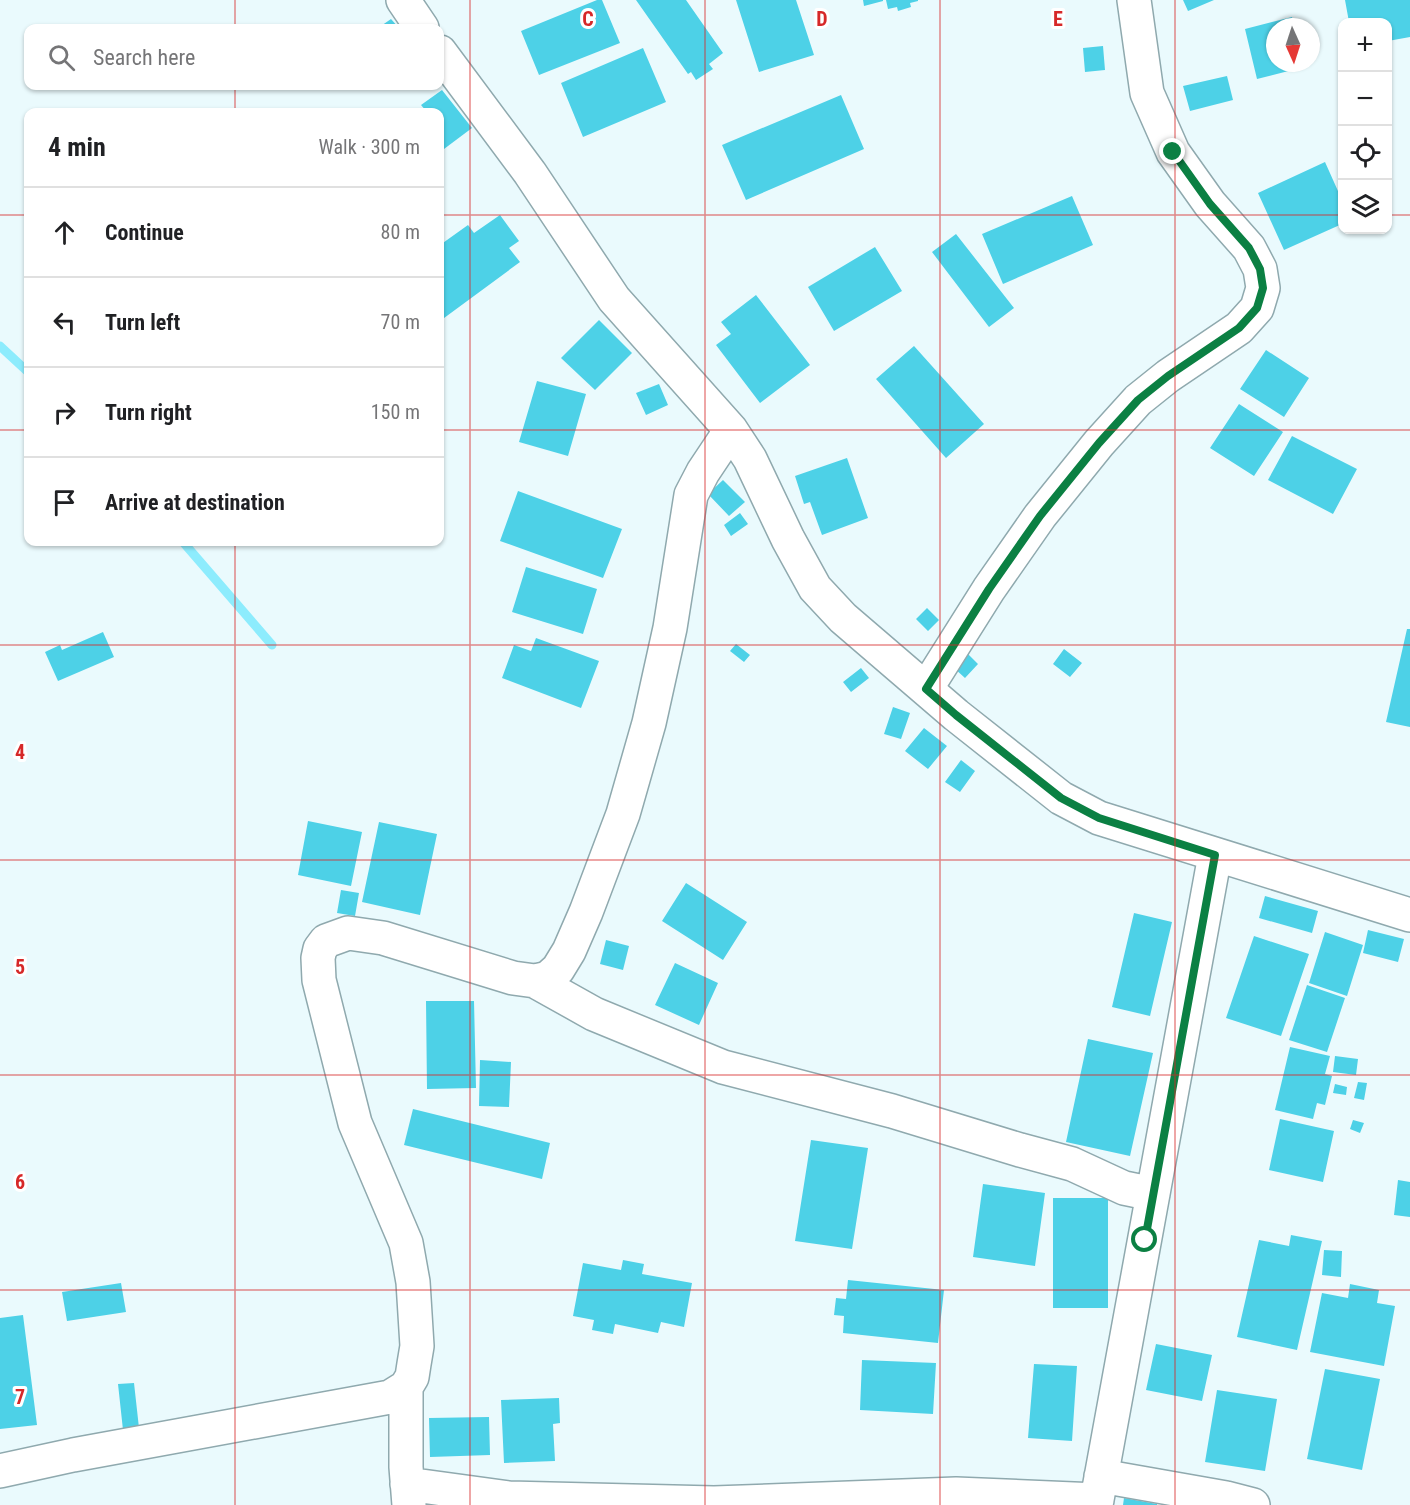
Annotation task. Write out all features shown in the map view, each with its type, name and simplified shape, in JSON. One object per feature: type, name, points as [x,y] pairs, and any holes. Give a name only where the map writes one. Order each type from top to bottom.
[{"type":"street","points":[[403,0],[419,24]]},
{"type":"street","points":[[926,689],[989,589],[1040,516],[1099,443],[1138,400],[1168,376],[1239,328],[1257,308],[1263,288],[1260,269],[1249,248],[1210,204],[1173,152],[1147,93],[1134,0]]},
{"type":"street","points":[[444,57],[530,173],[614,299],[731,430],[750,459],[788,539],[815,588],[843,618],[956,715],[1061,798],[1099,818],[1410,915]]},
{"type":"street","points":[[731,430],[703,472],[691,495],[668,639],[650,723],[623,813],[586,912],[568,951],[553,974],[548,978],[535,981],[513,978],[383,938],[348,933],[326,941],[320,949],[319,980],[355,1123],[406,1243],[413,1282],[417,1346],[411,1377],[406,1387],[408,1494],[702,1503],[956,1494],[1098,1494],[1226,1498],[1253,1505]]},
{"type":"street","points":[[1098,1494],[1215,855]]},
{"type":"street","points":[[535,981],[594,1014],[723,1067],[892,1111],[1072,1164],[1124,1188],[1153,1194]]},
{"type":"street","points":[[0,1471],[72,1455],[390,1397],[406,1387]]},
{"type":"building","points":[[602,0],[620,43],[539,75],[521,31]]},
{"type":"building","points":[[636,0],[686,0],[723,53],[709,64],[713,69],[696,80],[691,72],[688,74]]},
{"type":"building","points":[[736,0],[796,0],[814,55],[759,72]]},
{"type":"building","points":[[863,0],[883,0],[883,1],[864,6]]},
{"type":"building","points":[[886,0],[918,1],[910,3],[911,7],[898,11],[897,7],[888,9]]},
{"type":"building","points":[[1183,0],[1214,0],[1188,11]]},
{"type":"building","points":[[1345,0],[1410,0],[1410,37],[1392,40],[1392,18],[1348,18]]},
{"type":"building","points":[[391,19],[395,24],[384,24]]},
{"type":"building","points":[[1266,24],[1266,72],[1284,72],[1257,79],[1245,29]]},
{"type":"building","points":[[1103,46],[1105,70],[1085,72],[1083,48]]},
{"type":"building","points":[[643,48],[666,102],[583,137],[561,83]]},
{"type":"building","points":[[1227,76],[1233,100],[1190,111],[1183,86]]},
{"type":"building","points":[[442,90],[472,128],[444,149],[444,108],[424,108],[421,105]]},
{"type":"building","points":[[841,95],[864,149],[746,200],[722,145]]},
{"type":"building","points":[[1325,162],[1338,191],[1338,226],[1284,250],[1258,193]]},
{"type":"building","points":[[1072,196],[1093,245],[1003,284],[982,234]]},
{"type":"building","points":[[500,215],[519,241],[509,248],[520,262],[444,318],[444,242],[468,225],[474,233]]},
{"type":"building","points":[[956,234],[1014,308],[989,327],[932,252]]},
{"type":"building","points":[[875,247],[902,291],[834,331],[808,287]]},
{"type":"building","points":[[756,295],[810,365],[760,403],[716,345],[731,334],[721,322]]},
{"type":"building","points":[[599,320],[632,353],[595,390],[561,358]]},
{"type":"building","points":[[914,346],[984,424],[946,458],[876,379]]},
{"type":"building","points":[[1266,350],[1309,378],[1284,417],[1240,389]]},
{"type":"building","points":[[537,381],[586,394],[568,456],[519,442]]},
{"type":"building","points":[[659,384],[668,405],[646,415],[636,393]]},
{"type":"building","points":[[1239,404],[1283,432],[1254,476],[1210,448]]},
{"type":"building","points":[[1292,436],[1357,469],[1333,514],[1268,480]]},
{"type":"building","points":[[847,458],[868,518],[822,535],[810,502],[804,504],[795,476]]},
{"type":"building","points":[[723,480],[745,502],[729,516],[708,494]]},
{"type":"building","points":[[518,491],[622,529],[603,578],[500,541]]},
{"type":"building","points":[[740,513],[748,524],[731,536],[724,525]]},
{"type":"building","points":[[526,567],[597,589],[583,634],[512,612]]},
{"type":"building","points":[[927,608],[939,620],[928,631],[916,619]]},
{"type":"building","points":[[1407,629],[1410,629],[1410,727],[1386,722]]},
{"type":"building","points":[[103,632],[114,657],[58,681],[45,652],[60,645],[62,650]]},
{"type":"building","points":[[536,638],[599,661],[581,708],[502,678],[514,645],[531,651]]},
{"type":"building","points":[[736,644],[750,655],[744,662],[730,651]]},
{"type":"building","points":[[1064,649],[1082,663],[1070,677],[1053,664]]},
{"type":"building","points":[[968,654],[978,664],[965,678],[954,668]]},
{"type":"building","points":[[861,668],[869,678],[851,692],[843,682]]},
{"type":"building","points":[[893,707],[910,713],[901,739],[884,734]]},
{"type":"building","points":[[924,728],[947,746],[928,769],[905,751]]},
{"type":"building","points":[[961,760],[975,771],[960,792],[945,782]]},
{"type":"building","points":[[308,821],[362,832],[351,886],[298,875]]},
{"type":"building","points":[[379,822],[437,834],[420,915],[362,902]]},
{"type":"building","points":[[686,883],[747,922],[723,960],[662,921]]},
{"type":"building","points":[[341,890],[359,893],[355,916],[337,913]]},
{"type":"building","points":[[1265,896],[1318,911],[1312,933],[1259,918]]},
{"type":"building","points":[[1134,913],[1172,922],[1150,1016],[1112,1007]]},
{"type":"building","points":[[1368,930],[1404,939],[1398,962],[1363,953]]},
{"type":"building","points":[[1325,932],[1363,945],[1347,996],[1309,983]]},
{"type":"building","points":[[1254,936],[1309,954],[1281,1036],[1226,1018]]},
{"type":"building","points":[[606,940],[629,946],[623,970],[600,964]]},
{"type":"building","points":[[675,963],[718,983],[699,1025],[655,1005]]},
{"type":"building","points":[[1307,985],[1345,998],[1327,1052],[1289,1040]]},
{"type":"building","points":[[426,1001],[474,1001],[476,1088],[427,1089]]},
{"type":"building","points":[[1088,1039],[1153,1053],[1130,1156],[1066,1142]]},
{"type":"building","points":[[1290,1047],[1330,1056],[1325,1074],[1332,1076],[1325,1105],[1317,1103],[1313,1119],[1275,1110]]},
{"type":"building","points":[[1335,1056],[1358,1059],[1356,1075],[1333,1072]]},
{"type":"building","points":[[480,1060],[511,1062],[509,1107],[479,1106]]},
{"type":"building","points":[[1358,1082],[1367,1083],[1364,1100],[1354,1098]]},
{"type":"building","points":[[1335,1084],[1347,1087],[1346,1095],[1333,1093]]},
{"type":"building","points":[[413,1109],[550,1143],[542,1179],[404,1145]]},
{"type":"building","points":[[1280,1119],[1334,1131],[1323,1182],[1269,1170]]},
{"type":"building","points":[[1353,1120],[1364,1123],[1360,1133],[1350,1129]]},
{"type":"building","points":[[811,1140],[868,1148],[852,1249],[795,1241]]},
{"type":"building","points":[[1398,1180],[1410,1182],[1410,1217],[1394,1215]]},
{"type":"building","points":[[983,1184],[1045,1193],[1035,1266],[973,1257]]},
{"type":"building","points":[[1053,1198],[1108,1198],[1108,1308],[1053,1308]]},
{"type":"building","points":[[1291,1235],[1322,1241],[1297,1350],[1237,1337],[1259,1240],[1289,1246]]},
{"type":"building","points":[[1324,1250],[1342,1251],[1341,1277],[1322,1275]]},
{"type":"building","points":[[623,1260],[644,1264],[642,1274],[692,1283],[684,1327],[661,1322],[658,1333],[615,1324],[613,1334],[592,1330],[594,1320],[573,1316],[583,1263],[621,1270]]},
{"type":"building","points":[[848,1280],[944,1290],[938,1343],[843,1333],[844,1316],[834,1315],[836,1298],[846,1299]]},
{"type":"building","points":[[121,1283],[126,1312],[67,1321],[62,1292]]},
{"type":"building","points":[[1350,1284],[1379,1290],[1377,1303],[1395,1306],[1384,1366],[1310,1352],[1322,1293],[1348,1298]]},
{"type":"building","points":[[23,1315],[37,1425],[0,1429],[0,1318]]},
{"type":"building","points":[[1156,1344],[1212,1355],[1202,1401],[1146,1390]]},
{"type":"building","points":[[862,1360],[936,1363],[933,1414],[860,1410]]},
{"type":"building","points":[[1034,1364],[1077,1366],[1072,1441],[1028,1438]]},
{"type":"building","points":[[1325,1369],[1380,1379],[1362,1470],[1307,1459]]},
{"type":"building","points":[[134,1383],[139,1428],[123,1430],[118,1384]]},
{"type":"building","points":[[1217,1390],[1277,1399],[1265,1471],[1205,1462]]},
{"type":"building","points":[[559,1398],[560,1423],[553,1424],[555,1461],[504,1463],[501,1400]]},
{"type":"building","points":[[489,1417],[490,1455],[430,1457],[429,1418]]},
{"type":"building","points":[[1124,1498],[1157,1504],[1157,1505],[1123,1505]]},
{"type":"waterway","points":[[0,346],[24,368]]},
{"type":"waterway","points":[[186,546],[272,645]]},
{"type":"route","points":[[1145,1240],[1215,855],[1099,818],[1061,798],[926,689],[989,589],[1040,516],[1099,443],[1138,400],[1168,376],[1239,328],[1257,308],[1263,288],[1260,269],[1249,248],[1210,204],[1173,152]]}]
